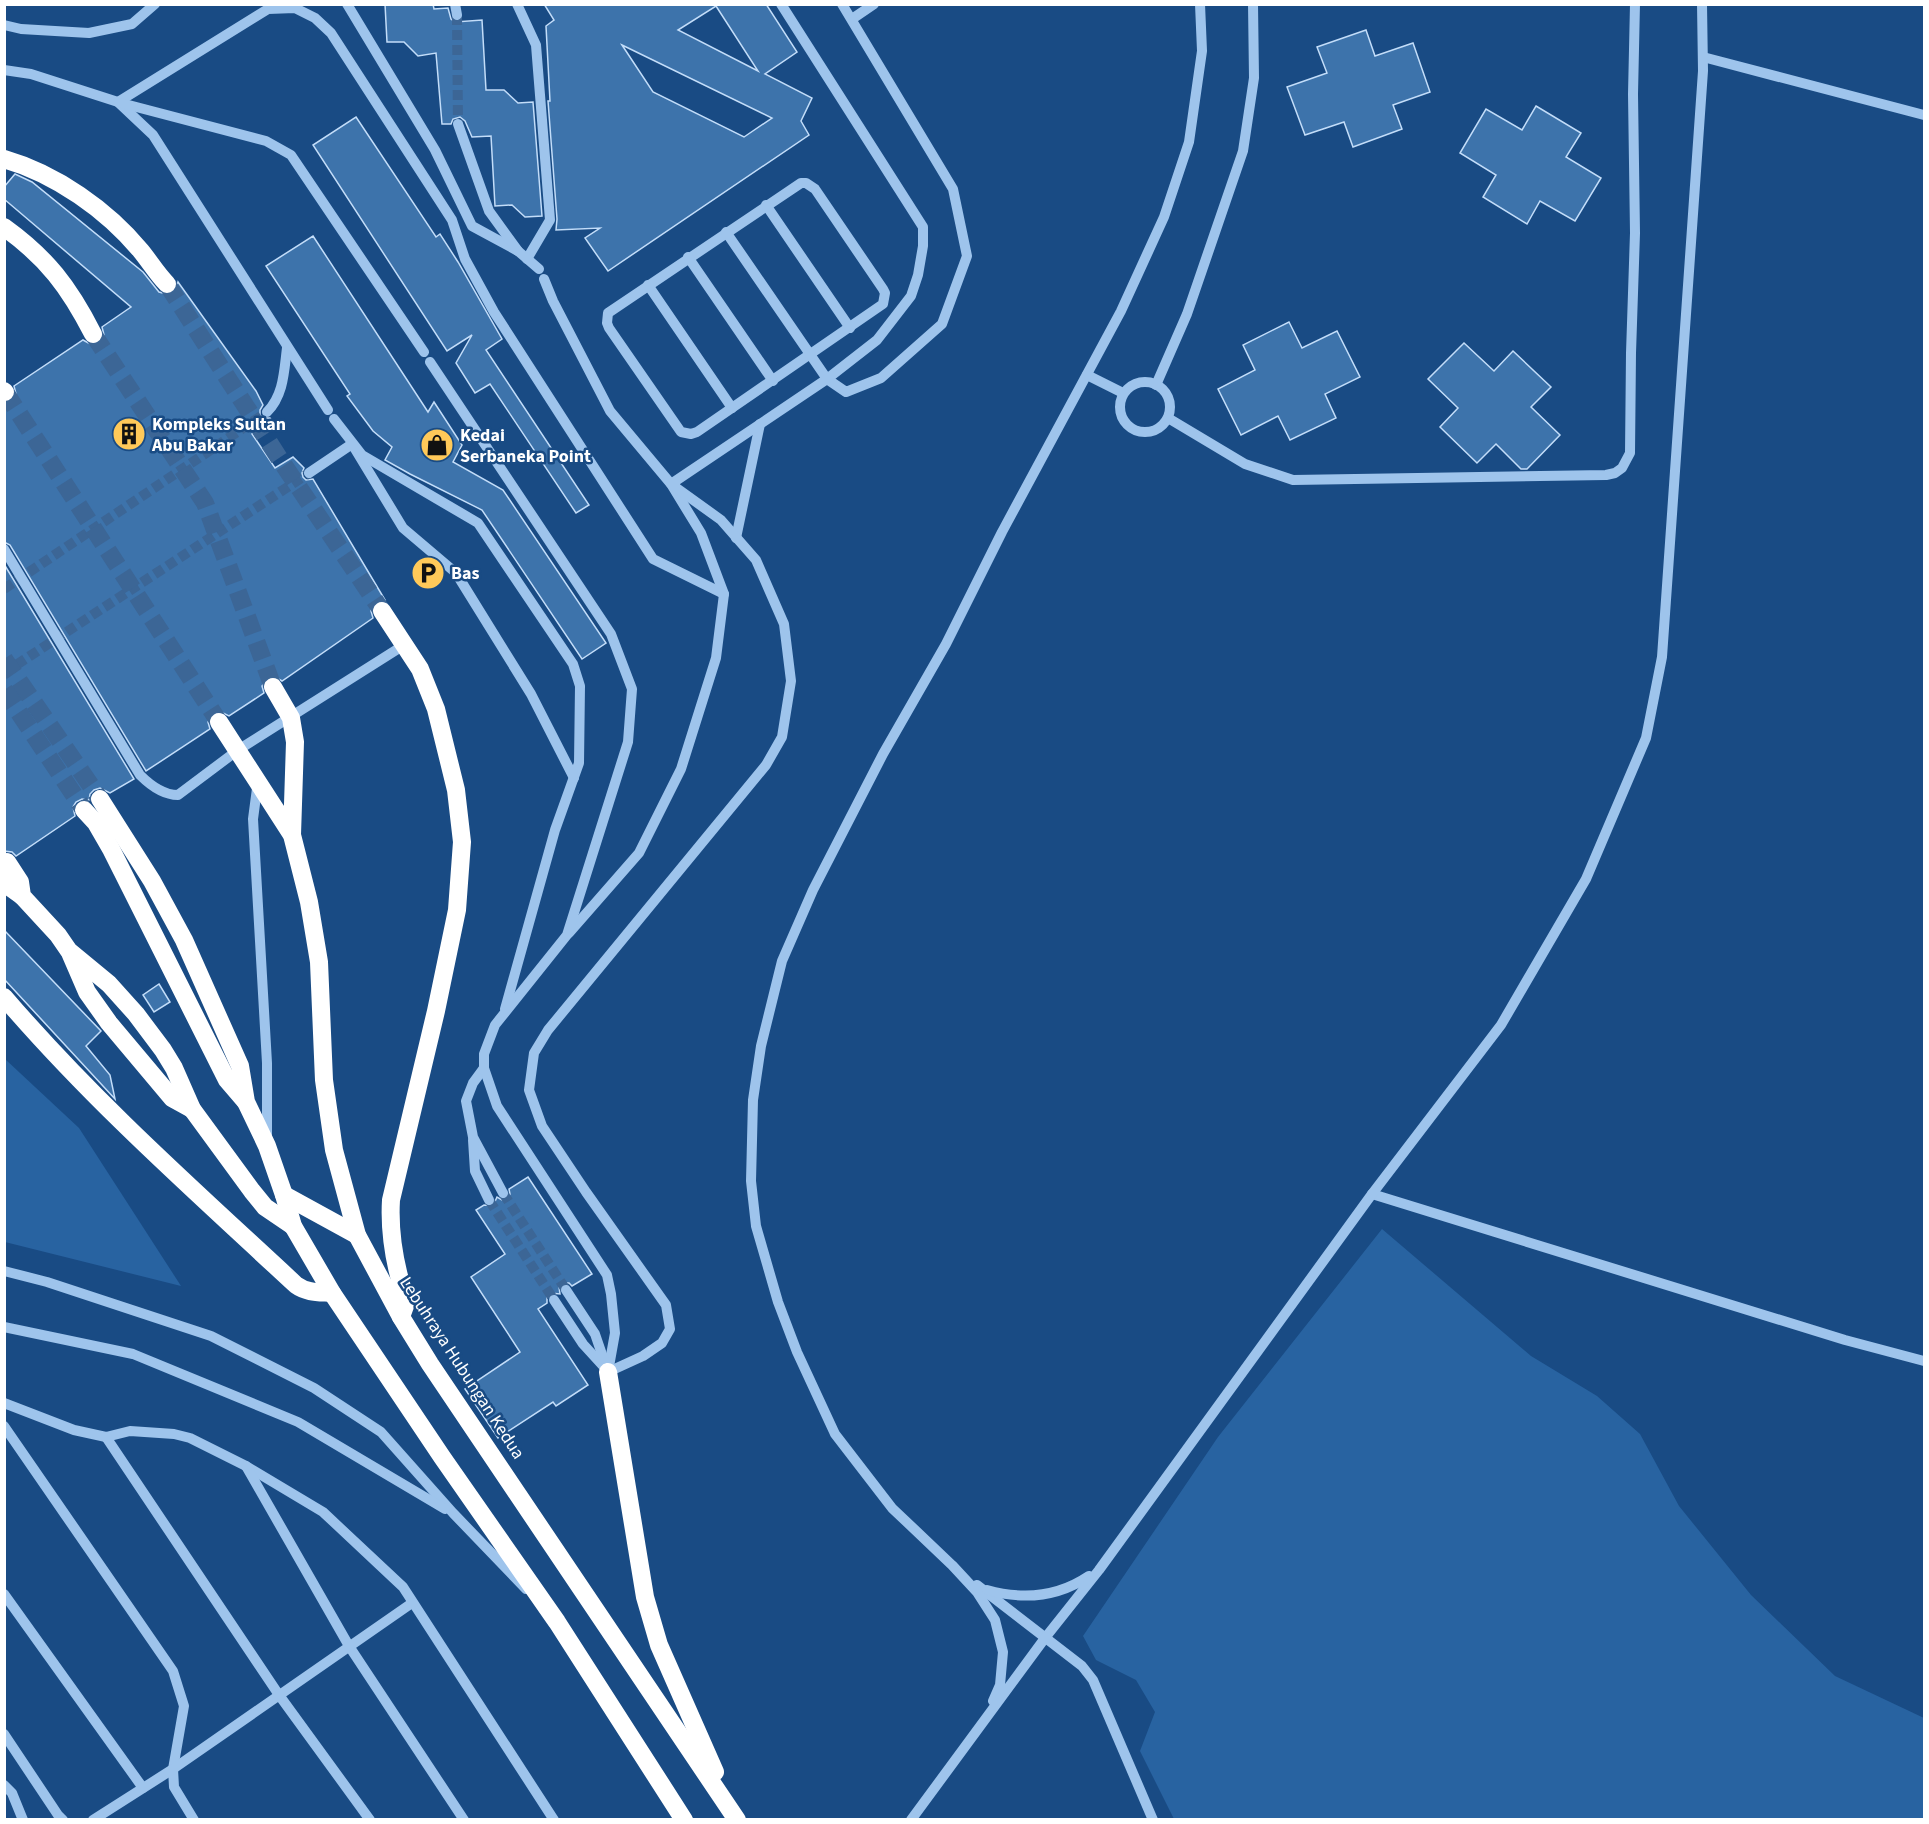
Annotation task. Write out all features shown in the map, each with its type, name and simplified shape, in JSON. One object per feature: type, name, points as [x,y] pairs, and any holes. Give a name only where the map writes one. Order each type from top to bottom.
[{"type":"highway","points":[[4,159],[64,185],[108,219],[140,250],[167,284]]},
{"type":"highway","points":[[4,227],[26,243],[60,278],[93,334]]},
{"type":"highway","points":[[382,611],[420,669],[436,709],[456,790],[462,842],[457,910],[436,1011],[391,1200],[390,1224],[405,1302],[401,1317]]},
{"type":"highway","points":[[273,687],[291,718],[295,742],[292,835]]},
{"type":"highway","name":"Lebuhraya Hubungan Kedua","points":[[219,722],[292,835],[309,902],[319,962],[324,1080],[334,1150],[357,1235],[401,1317],[436,1374],[734,1814]]},
{"type":"highway","points":[[100,799],[152,881],[184,940],[240,1066],[246,1102]]},
{"type":"highway","points":[[84,810],[96,823],[111,849],[227,1080],[246,1102],[267,1146],[293,1226],[332,1293],[557,1622],[684,1820]]},
{"type":"highway","points":[[7,862],[20,882],[22,896]]},
{"type":"highway","points":[[4,884],[22,896],[58,935],[69,951],[87,992],[109,1023],[172,1098],[192,1109]]},
{"type":"highway","points":[[69,951],[109,984],[136,1014],[174,1068],[192,1109],[265,1207],[293,1226]]},
{"type":"highway","points":[[4,997],[43,1042],[167,1165],[296,1285],[302,1290],[332,1293]]},
{"type":"highway","points":[[284,1196],[357,1235]]},
{"type":"highway","points":[[609,1372],[645,1598],[659,1646],[690,1710],[734,1814]]},
{"type":"street","points":[[4,26],[89,33],[132,24],[155,4]]},
{"type":"street","points":[[347,4],[435,150],[472,226],[518,251]]},
{"type":"street","points":[[518,4],[536,45],[550,220],[527,259]]},
{"type":"street","points":[[671,484],[828,379],[877,340],[911,296],[918,274],[923,246],[923,227],[781,4]]},
{"type":"street","points":[[726,232],[828,379],[846,392],[881,378],[942,324],[966,255],[953,189],[843,4]]},
{"type":"street","points":[[852,19],[874,4]]},
{"type":"street","points":[[986,1718],[1000,1685],[1003,1652],[995,1620],[977,1592],[892,1508],[835,1434],[797,1352],[778,1302],[756,1226],[751,1181],[753,1100],[761,1046],[782,961],[813,890],[883,754],[946,644],[1002,532],[1121,311],[1164,217],[1189,142],[1202,51],[1200,4]]},
{"type":"street","points":[[1156,385],[1187,314],[1243,151],[1254,78],[1253,4]]},
{"type":"street","points":[[1168,418],[1245,464],[1293,480],[1606,475],[1623,468],[1630,453],[1635,232],[1633,94],[1635,4]]},
{"type":"street","points":[[911,1820],[1045,1638],[1099,1570],[1372,1194],[1501,1025],[1586,879],[1646,738],[1662,657],[1703,57],[1702,4]]},
{"type":"street","points":[[118,102],[268,9],[295,8],[315,18],[331,33],[452,220],[465,259],[494,312],[652,558],[724,594]]},
{"type":"street","points":[[1703,57],[1924,115]]},
{"type":"street","points":[[4,70],[31,74],[118,102],[266,141],[291,155],[611,634],[632,689],[627,742],[567,936]]},
{"type":"street","points":[[118,102],[153,135],[287,348],[352,444],[403,528],[456,573],[531,694],[574,778]]},
{"type":"street","points":[[458,124],[489,211],[518,251],[542,274],[553,301],[610,411],[671,484],[701,533],[724,594],[716,658],[681,769],[639,853],[504,1013],[495,1025],[484,1054],[484,1068],[497,1106],[607,1275],[615,1333],[609,1372]]},
{"type":"street","points":[[806,183],[811,185],[883,288],[884,304],[692,434],[681,432],[606,323],[606,318],[612,309],[726,232],[795,185],[806,183]]},
{"type":"street","points":[[766,205],[850,328]]},
{"type":"street","points":[[688,257],[772,381]]},
{"type":"street","points":[[648,285],[732,408]]},
{"type":"street","points":[[267,412],[276,403],[283,383],[287,348]]},
{"type":"street","points":[[1087,375],[1123,393]]},
{"type":"street","points":[[1138,382],[1151,382],[1156,385],[1162,388],[1169,399],[1168,418],[1161,428],[1156,430],[1144,433],[1133,430],[1121,417],[1120,405],[1123,393],[1138,382]]},
{"type":"street","points":[[736,538],[760,424]]},
{"type":"street","points":[[309,473],[352,444]]},
{"type":"street","points":[[352,444],[362,455],[478,523],[573,664],[580,686],[579,763],[555,830],[504,1013]]},
{"type":"street","points":[[609,1372],[643,1356],[662,1343],[670,1329],[666,1305],[586,1192],[543,1126],[529,1090],[534,1053],[548,1030],[766,765],[782,737],[791,681],[784,624],[756,560],[721,520],[671,484]]},
{"type":"street","points":[[4,549],[140,775],[152,787],[174,795],[178,795],[238,750],[404,645]]},
{"type":"street","points":[[258,781],[253,819],[267,1063],[267,1146]]},
{"type":"street","points":[[484,1068],[473,1083],[466,1101],[473,1137],[475,1171],[489,1200]]},
{"type":"street","points":[[473,1137],[503,1193]]},
{"type":"street","points":[[1372,1194],[1845,1340],[1924,1361]]},
{"type":"street","points":[[4,1271],[47,1282],[211,1336],[314,1388],[381,1432],[453,1513],[557,1622]]},
{"type":"street","points":[[566,1290],[595,1334],[609,1372]]},
{"type":"street","points":[[554,1300],[583,1344],[609,1372]]},
{"type":"street","points":[[4,1327],[133,1354],[298,1422],[453,1513]]},
{"type":"street","points":[[4,1403],[74,1430],[105,1437],[130,1431],[190,1438],[246,1466],[323,1512],[403,1587],[554,1820]]},
{"type":"street","points":[[4,1425],[173,1671],[184,1706],[173,1769],[174,1786],[194,1820]]},
{"type":"street","points":[[105,1437],[279,1695],[370,1820]]},
{"type":"street","points":[[246,1466],[349,1646],[464,1820]]},
{"type":"street","points":[[952,1565],[1082,1666],[1093,1680],[1153,1820]]},
{"type":"street","points":[[981,1589],[1005,1596],[1030,1597],[1055,1593],[1078,1584],[1099,1570]]},
{"type":"street","points":[[4,1594],[143,1788]]},
{"type":"street","points":[[93,1820],[173,1769],[412,1602]]},
{"type":"street","points":[[4,1734],[63,1820]]},
{"type":"street","points":[[4,1785],[12,1793],[23,1820]]},
{"type":"shaded area","points":[[5,1059],[79,1128],[181,1286],[5,1242]]},
{"type":"shaded area","points":[[1382,1229],[1531,1356],[1597,1396],[1640,1434],[1679,1506],[1751,1595],[1835,1676],[1924,1718],[1924,1819],[1174,1819],[1140,1751],[1155,1712],[1136,1680],[1096,1660],[1083,1636],[1218,1437]]},
{"type":"building","points":[[385,4],[433,4],[434,9],[448,8],[451,19],[455,22],[482,20],[486,90],[504,90],[518,103],[533,102],[542,216],[525,217],[512,205],[495,206],[491,136],[472,137],[465,121],[460,117],[453,119],[451,124],[442,124],[436,53],[418,56],[404,42],[387,42]]},
{"type":"building","points":[[544,4],[766,4],[797,52],[765,74],[812,98],[801,121],[809,135],[608,271],[585,238],[600,228],[556,230],[546,26],[554,20]],"holes":[[[716,6],[758,71],[678,30]],[[622,45],[772,118],[744,137],[653,92]]]},
{"type":"building","points":[[1366,30],[1375,56],[1413,43],[1430,92],[1393,105],[1402,129],[1353,147],[1344,122],[1305,135],[1287,87],[1327,73],[1317,47]]},
{"type":"building","points":[[1536,106],[1581,133],[1566,157],[1601,178],[1575,221],[1540,201],[1527,224],[1483,197],[1496,175],[1460,153],[1486,109],[1522,130]]},
{"type":"building","points":[[356,117],[436,237],[440,234],[502,339],[486,350],[589,505],[576,513],[490,384],[475,393],[456,363],[472,335],[447,351],[313,145]]},
{"type":"building","points":[[15,174],[32,182],[143,272],[159,292],[170,295],[175,292],[178,282],[256,391],[263,405],[260,415],[272,421],[252,434],[275,468],[293,457],[304,468],[303,477],[306,480],[313,479],[385,600],[376,601],[372,605],[373,618],[282,681],[274,676],[267,678],[262,686],[264,693],[229,716],[219,711],[212,713],[208,722],[210,729],[146,771],[10,545],[4,542],[4,403],[13,399],[16,394],[14,386],[83,340],[92,345],[99,344],[104,335],[102,327],[131,307],[4,199],[4,187]]},
{"type":"building","points":[[313,236],[428,412],[434,402],[462,445],[453,462],[503,490],[606,643],[582,659],[482,510],[385,460],[392,447],[373,431],[347,396],[350,394],[266,266]]},
{"type":"building","points":[[1289,322],[1302,348],[1337,331],[1360,377],[1325,394],[1336,418],[1290,440],[1278,416],[1241,435],[1218,389],[1255,370],[1243,345]]},
{"type":"building","points":[[1464,343],[1494,371],[1513,351],[1551,387],[1531,407],[1560,435],[1527,469],[1521,469],[1496,444],[1477,463],[1440,427],[1458,408],[1428,379]]},
{"type":"building","points":[[4,564],[134,779],[110,793],[100,788],[94,790],[89,800],[82,799],[76,802],[73,807],[75,816],[16,856],[12,852],[4,851]]},
{"type":"building","points":[[4,930],[101,1031],[86,1046],[110,1075],[115,1099],[4,979]]},
{"type":"building","points":[[159,984],[170,1002],[154,1012],[143,995]]},
{"type":"building","points":[[528,1177],[592,1274],[572,1286],[569,1283],[562,1283],[559,1287],[560,1294],[550,1293],[547,1303],[538,1309],[588,1385],[556,1406],[553,1402],[498,1438],[465,1389],[520,1352],[471,1277],[505,1254],[476,1210],[484,1205],[493,1206],[497,1197],[502,1200],[507,1199],[510,1194],[509,1189]]},
{"type":"tunnel","points":[[457,15],[458,124]]},
{"type":"tunnel","points":[[167,284],[279,458],[382,611]]},
{"type":"tunnel","points":[[93,334],[205,503],[273,687]]},
{"type":"tunnel","points":[[5,392],[219,722]]},
{"type":"tunnel","points":[[4,589],[267,412]]},
{"type":"tunnel","points":[[4,673],[309,473]]},
{"type":"tunnel","points":[[4,659],[100,799]]},
{"type":"tunnel","points":[[4,690],[84,810]]},
{"type":"tunnel","points":[[503,1193],[566,1290]]},
{"type":"tunnel","points":[[489,1200],[554,1300]]},
{"type":"place","name":"Kompleks Sultan Abu Bakar","points":[[129,434]]},
{"type":"place","name":"Kedai Serbaneka Point","points":[[437,445]]},
{"type":"place","name":"Bas","points":[[428,573]]}]
